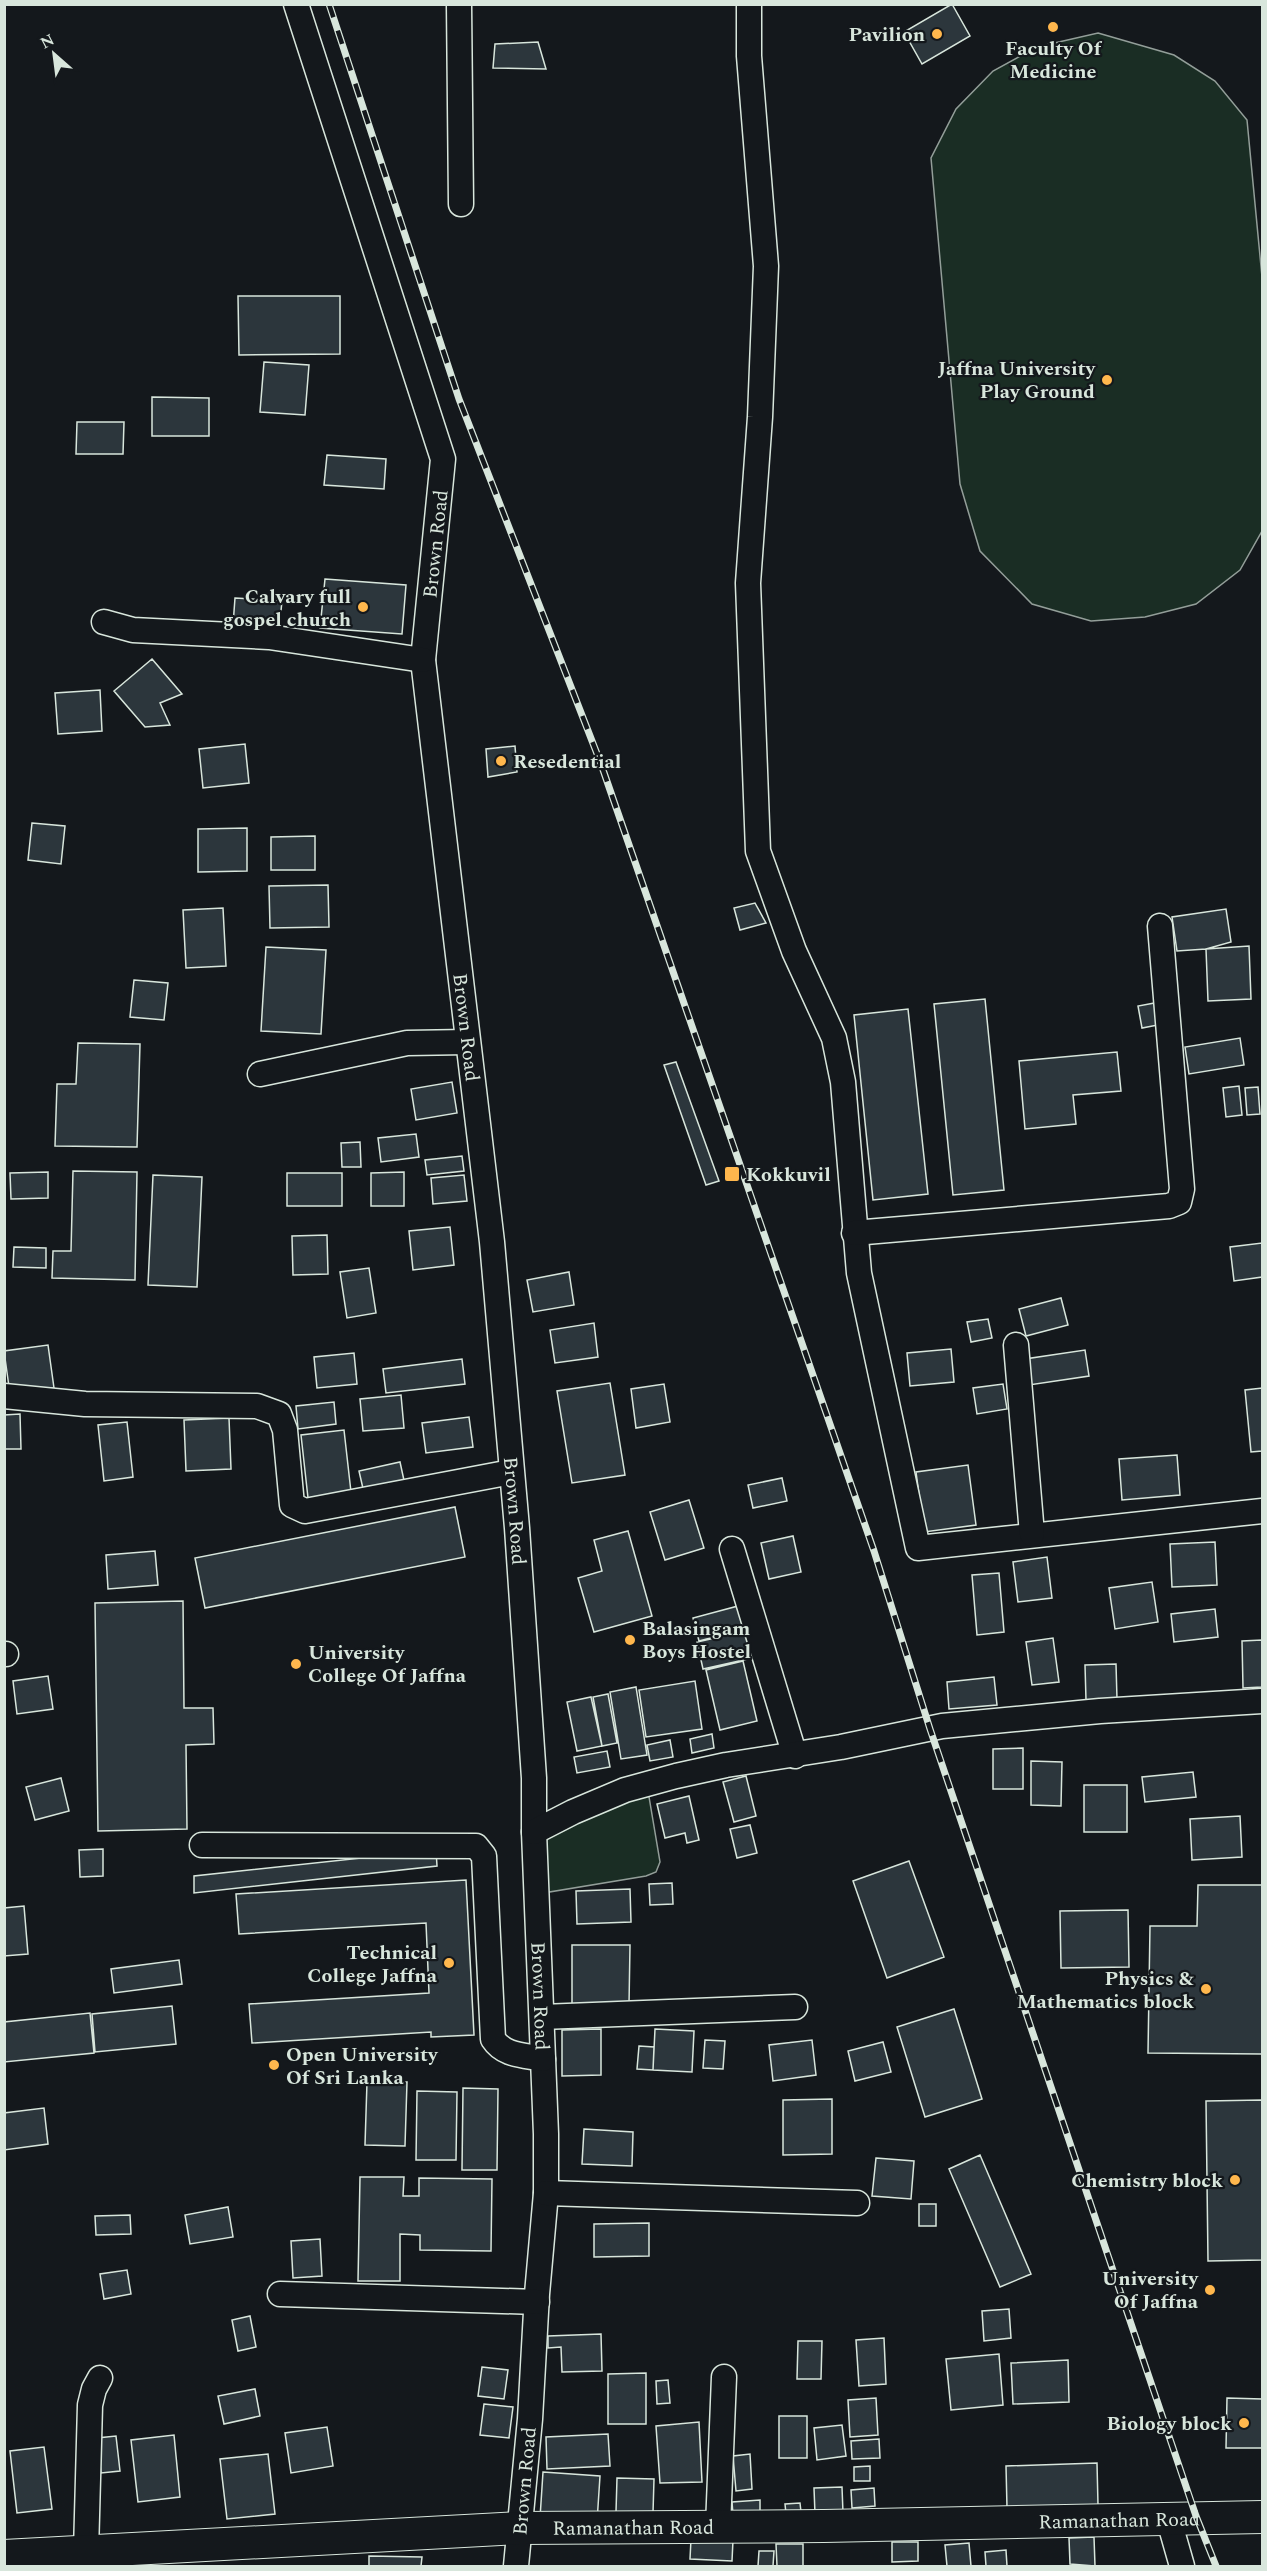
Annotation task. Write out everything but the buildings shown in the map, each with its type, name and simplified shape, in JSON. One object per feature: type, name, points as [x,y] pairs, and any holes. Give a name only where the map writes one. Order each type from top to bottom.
[{"type":"main road","name":"Ramanathan Road","points":[[4,2556],[69,2557],[520,2528],[824,2526],[1168,2517],[1263,2517]]},
{"type":"street","name":"Brown Road","points":[[296,4],[443,459],[423,660],[492,1242],[534,1778],[546,2193],[516,2566]]},
{"type":"street","points":[[459,4],[461,204]]},
{"type":"street","points":[[749,4],[749,56],[766,266],[760,417],[748,583],[758,851],[794,951],[834,1038],[843,1082],[859,1273],[918,1548],[1263,1511]]},
{"type":"street","points":[[104,621],[133,630],[269,637],[423,660]]},
{"type":"street","points":[[854,1233],[1169,1206],[1179,1202],[1182,1189],[1160,926]]},
{"type":"street","points":[[260,1074],[407,1043],[467,1042]]},
{"type":"street","points":[[1016,1345],[1032,1534]]},
{"type":"street","points":[[4,1396],[84,1404],[257,1406],[279,1414],[285,1430],[292,1505],[305,1511],[511,1472]]},
{"type":"street","points":[[732,1549],[795,1756]]},
{"type":"street","points":[[534,1832],[573,1812],[625,1790],[726,1766],[795,1756],[942,1726],[1100,1711],[1263,1701]]},
{"type":"street","points":[[202,1845],[476,1846],[484,1856],[493,2039],[498,2048],[506,2052],[543,2059]]},
{"type":"street","points":[[542,2018],[795,2007]]},
{"type":"street","points":[[546,2193],[857,2203]]},
{"type":"street","points":[[280,2294],[537,2302]]},
{"type":"street","points":[[718,2527],[724,2377]]},
{"type":"street","points":[[69,2557],[90,2405],[94,2389],[100,2378]]},
{"type":"street","points":[[1168,2517],[1182,2566]]},
{"type":"green space","name":"Jaffna University Play Ground","points":[[1098,33],[1174,55],[1215,81],[1247,120],[1262,277],[1262,531],[1240,570],[1196,604],[1145,617],[1091,621],[1032,604],[980,551],[960,484],[931,158],[956,109],[993,71],[1037,47]]},
{"type":"green space","points":[[647,1785],[660,1862],[656,1872],[646,1876],[537,1894],[534,1832]]},
{"type":"railway","points":[[329,4],[459,399],[601,764],[874,1551],[930,1729],[1196,2516],[1216,2566]]},
{"type":"place","name":"Faculty Of Medicine","points":[[1053,27]]},
{"type":"place","name":"Pavilion","points":[[937,34]]},
{"type":"place","name":"Jaffna University Play Ground","points":[[1107,380]]},
{"type":"place","name":"Calvary full gospel church","points":[[363,607]]},
{"type":"place","name":"Resedential","points":[[501,761]]},
{"type":"place","name":"Kokkuvil","points":[[732,1174]]},
{"type":"place","name":"Balasingam Boys Hostel","points":[[630,1640]]},
{"type":"place","name":"University College Of Jaffna","points":[[296,1664]]},
{"type":"place","name":"Technical College Jaffna","points":[[449,1963]]},
{"type":"place","name":"Physics & Mathematics block","points":[[1206,1989]]},
{"type":"place","name":"Open University Of Sri Lanka","points":[[274,2065]]},
{"type":"place","name":"Chemistry block","points":[[1235,2180]]},
{"type":"place","name":"University Of Jaffna","points":[[1210,2290]]},
{"type":"place","name":"Biology block","points":[[1244,2423]]}]
